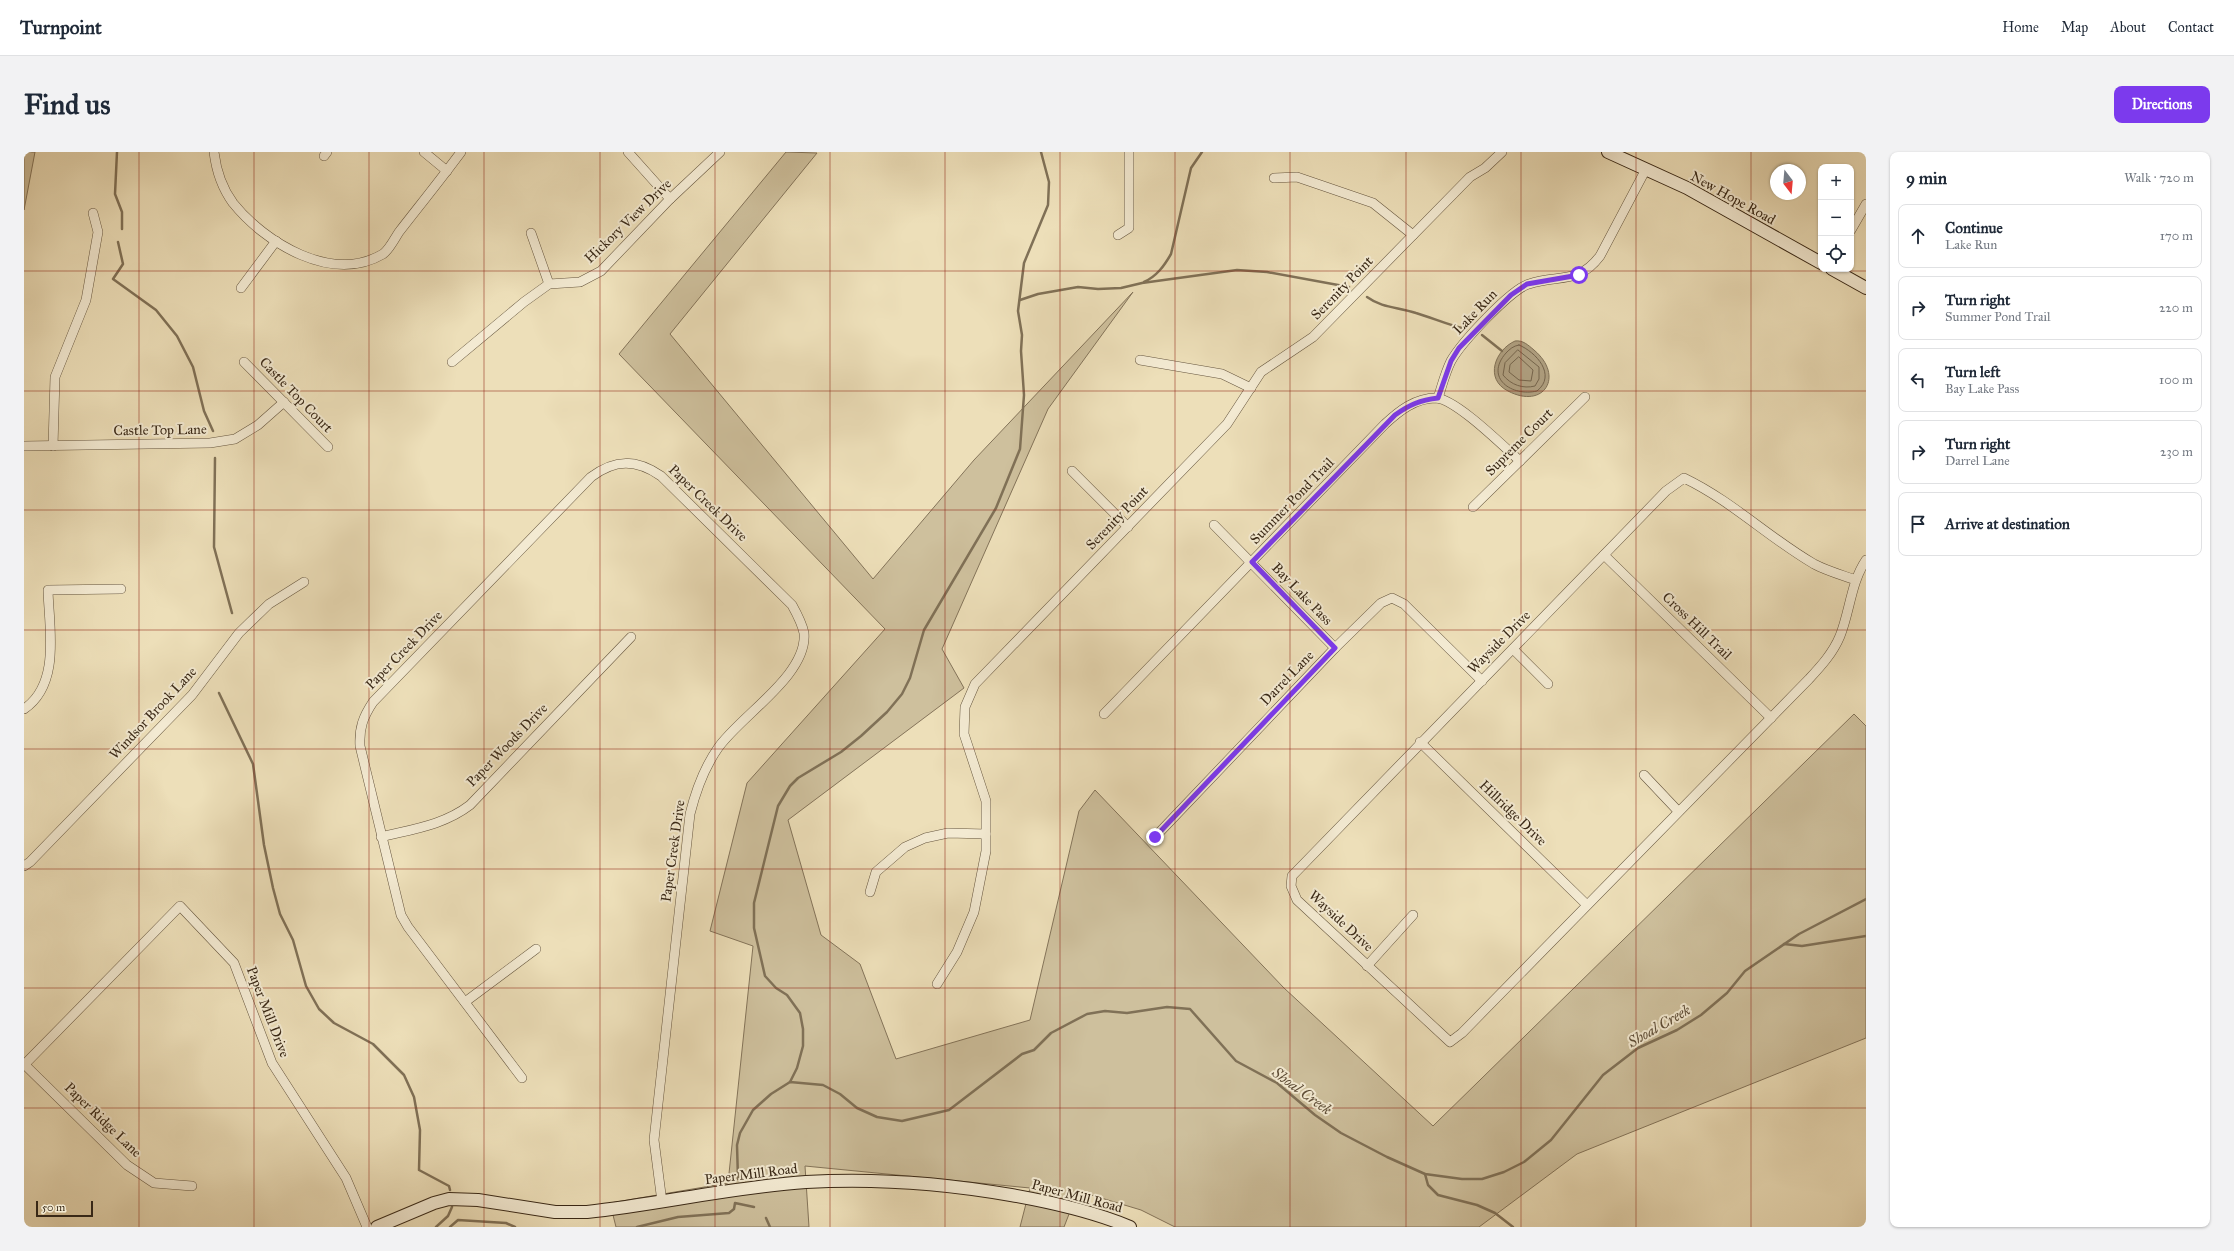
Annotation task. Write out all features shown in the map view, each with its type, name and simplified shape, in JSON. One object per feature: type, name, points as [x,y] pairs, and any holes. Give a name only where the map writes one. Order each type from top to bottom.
[{"type":"street","points":[[214,152],[216,170],[233,202],[255,226],[276,241],[306,257],[338,264],[360,263],[384,253],[460,152]]},
{"type":"street","points":[[424,152],[447,171]]},
{"type":"street","points":[[628,152],[670,200]]},
{"type":"street","name":"Hickory View Drive","points":[[549,284],[580,282],[601,271],[670,200],[720,152]]},
{"type":"street","points":[[1118,235],[1129,228],[1129,152]]},
{"type":"street","name":"Serenity Point","points":[[937,984],[957,952],[974,912],[986,851],[986,801],[975,773],[964,734],[966,707],[975,684],[1227,424],[1261,372],[1313,337],[1470,177],[1484,168],[1502,152]]},
{"type":"street","name":"New Hope Road","points":[[1608,152],[1687,188],[1818,261]]},
{"type":"street","name":"Lake Run","points":[[1438,398],[1451,361],[1459,348],[1511,295],[1527,284],[1579,275],[1591,268],[1600,256],[1646,169]]},
{"type":"street","points":[[1274,178],[1298,177],[1373,203],[1413,235]]},
{"type":"street","points":[[1854,225],[1866,204]]},
{"type":"street","points":[[53,446],[56,377],[86,300],[98,232],[93,213]]},
{"type":"street","points":[[452,362],[549,284],[531,233]]},
{"type":"street","points":[[241,288],[276,241]]},
{"type":"street","points":[[1837,272],[1866,288]]},
{"type":"street","points":[[1140,360],[1222,374],[1251,388]]},
{"type":"street","name":"Castle Top Court","points":[[244,362],[328,447]]},
{"type":"street","name":"Supreme Court","points":[[1473,507],[1585,396]]},
{"type":"street","points":[[1438,398],[1457,408],[1520,461]]},
{"type":"street","name":"Summer Pond Trail","points":[[1104,714],[1395,415],[1408,405],[1423,400],[1438,398]]},
{"type":"street","name":"Castle Top Lane","points":[[24,446],[210,443],[235,439],[258,425],[284,402]]},
{"type":"street","name":"Paper Creek Drive","points":[[522,1078],[408,927],[401,915],[360,746],[359,730],[364,716],[379,696],[590,477],[602,468],[618,464],[634,463],[648,467],[661,476],[792,605],[800,620],[804,634],[802,650],[792,669],[719,746],[696,788],[690,814],[654,1140],[662,1202]]},
{"type":"street","points":[[1072,470],[1128,527]]},
{"type":"street","name":"Wayside Drive","points":[[1856,580],[1834,573],[1814,564],[1736,509],[1702,487],[1684,478],[1666,491],[1514,649],[1420,742],[1292,876],[1290,886],[1297,900],[1450,1042],[1462,1033],[1809,679],[1831,653],[1840,636],[1856,580],[1866,560]]},
{"type":"street","name":"Bay Lake Pass","points":[[1214,525],[1335,648]]},
{"type":"street","name":"Cross Hill Trail","points":[[1604,556],[1771,718]]},
{"type":"street","name":"Windsor Brook Lane","points":[[24,866],[30,862],[192,695],[239,633],[269,604],[304,582]]},
{"type":"street","points":[[24,709],[30,705],[43,687],[50,663],[48,590],[120,589]]},
{"type":"street","name":"Darrel Lane","points":[[1155,837],[1335,648],[1381,603],[1392,598],[1404,604],[1482,681]]},
{"type":"street","name":"Paper Woods Drive","points":[[381,837],[443,821],[456,815],[470,805],[631,636]]},
{"type":"street","points":[[1514,649],[1548,684]]},
{"type":"street","name":"Hillridge Drive","points":[[1420,742],[1587,905]]},
{"type":"street","points":[[1644,775],[1678,811]]},
{"type":"street","points":[[870,892],[876,872],[905,847],[925,838],[948,833],[986,834]]},
{"type":"street","name":"Paper Mill Drive","points":[[24,1065],[180,906],[234,963],[272,1063],[346,1178],[367,1227]]},
{"type":"street","points":[[1367,966],[1414,915]]},
{"type":"street","points":[[465,1002],[536,949]]},
{"type":"street","name":"Paper Ridge Lane","points":[[24,1065],[127,1165],[154,1183],[192,1186]]},
{"type":"street","name":"Paper Mill Road","points":[[377,1227],[434,1202],[449,1199],[478,1200],[555,1212],[587,1212],[805,1182],[893,1180],[968,1188],[1049,1202],[1107,1217],[1130,1227]]},
{"type":"shaded area","points":[[24,152],[35,152],[24,210]]},
{"type":"shaded area","points":[[786,152],[817,153],[670,334],[873,579],[974,460],[1133,292],[1048,409],[942,649],[964,688],[788,820],[821,935],[860,964],[896,1059],[1030,1020],[1079,811],[1095,790],[1284,988],[1433,1126],[1854,714],[1866,726],[1866,1038],[1577,1154],[1479,1227],[1175,1227],[1141,1210],[1078,1191],[1064,1227],[1020,1227],[1030,1188],[805,1166],[809,1227],[616,1227],[610,1203],[728,1183],[753,946],[710,931],[747,783],[885,629],[619,354]]},
{"type":"water","points":[[1515,341],[1523,342],[1534,350],[1543,360],[1548,370],[1549,379],[1546,387],[1540,393],[1532,396],[1521,396],[1508,391],[1501,386],[1496,379],[1494,372],[1498,358],[1508,345]]},
{"type":"waterway","points":[[117,152],[115,194],[122,212],[122,229]]},
{"type":"waterway","points":[[790,1082],[797,1068],[803,1046],[803,1029],[800,1013],[787,995],[776,988],[765,976],[754,928],[754,903],[778,806],[790,786],[798,778],[841,752],[861,736],[887,712],[902,694],[910,678],[924,630],[996,508],[1020,449],[1024,395],[1021,351],[1022,335],[1018,311],[1024,263],[1048,205],[1049,182],[1041,152]]},
{"type":"waterway","points":[[1144,282],[1153,277],[1160,270],[1171,254],[1191,168],[1202,152]]},
{"type":"waterway","points":[[118,242],[123,264],[113,279],[156,310],[177,336],[193,367],[204,411],[213,431]]},
{"type":"waterway","points":[[1020,300],[1038,294],[1078,287],[1098,289],[1121,288],[1142,283],[1237,270],[1267,272],[1349,287]]},
{"type":"waterway","points":[[1367,297],[1384,305],[1409,311],[1466,329]]},
{"type":"waterway","points":[[1482,335],[1502,351]]},
{"type":"waterway","points":[[215,458],[214,547],[232,613]]},
{"type":"waterway","points":[[219,693],[253,764],[264,845],[273,888],[280,914],[293,940],[306,986],[319,1009],[334,1023],[373,1044],[404,1075],[414,1097],[420,1130],[419,1170],[449,1186],[450,1190]]},
{"type":"waterway","name":"Shoal Creek","points":[[738,1179],[737,1145],[740,1133],[753,1110],[771,1094],[790,1082],[823,1085],[840,1094],[857,1108],[877,1117],[902,1121],[949,1110],[1022,1054],[1034,1050],[1051,1033],[1087,1014],[1105,1011],[1127,1013],[1167,1007],[1190,1009],[1236,1061],[1277,1083],[1315,1115],[1341,1133],[1387,1157],[1425,1174],[1462,1179],[1482,1179],[1504,1172],[1524,1162],[1551,1140],[1603,1075],[1638,1048],[1677,1030],[1701,1015],[1727,993],[1745,971],[1799,934],[1866,899]]},
{"type":"waterway","name":"Shoal Creek","points":[[1784,944],[1802,946],[1866,936]]},
{"type":"waterway","points":[[1425,1174],[1428,1185],[1438,1195],[1477,1205],[1495,1213],[1513,1227]]},
{"type":"waterway","name":"Shoal Creek","points":[[637,1227],[678,1217],[729,1213],[734,1209],[735,1203],[754,1207]]},
{"type":"waterway","points":[[436,1227],[448,1216],[452,1207]]},
{"type":"waterway","points":[[766,1218],[770,1227]]},
{"type":"waterway","name":"Shoal Creek","points":[[450,1227],[458,1220],[506,1223],[515,1227]]},
{"type":"route","points":[[1155,837],[1335,648],[1252,562],[1395,415],[1408,405],[1423,400],[1438,398],[1451,361],[1459,348],[1511,295],[1527,284],[1579,275]]}]
